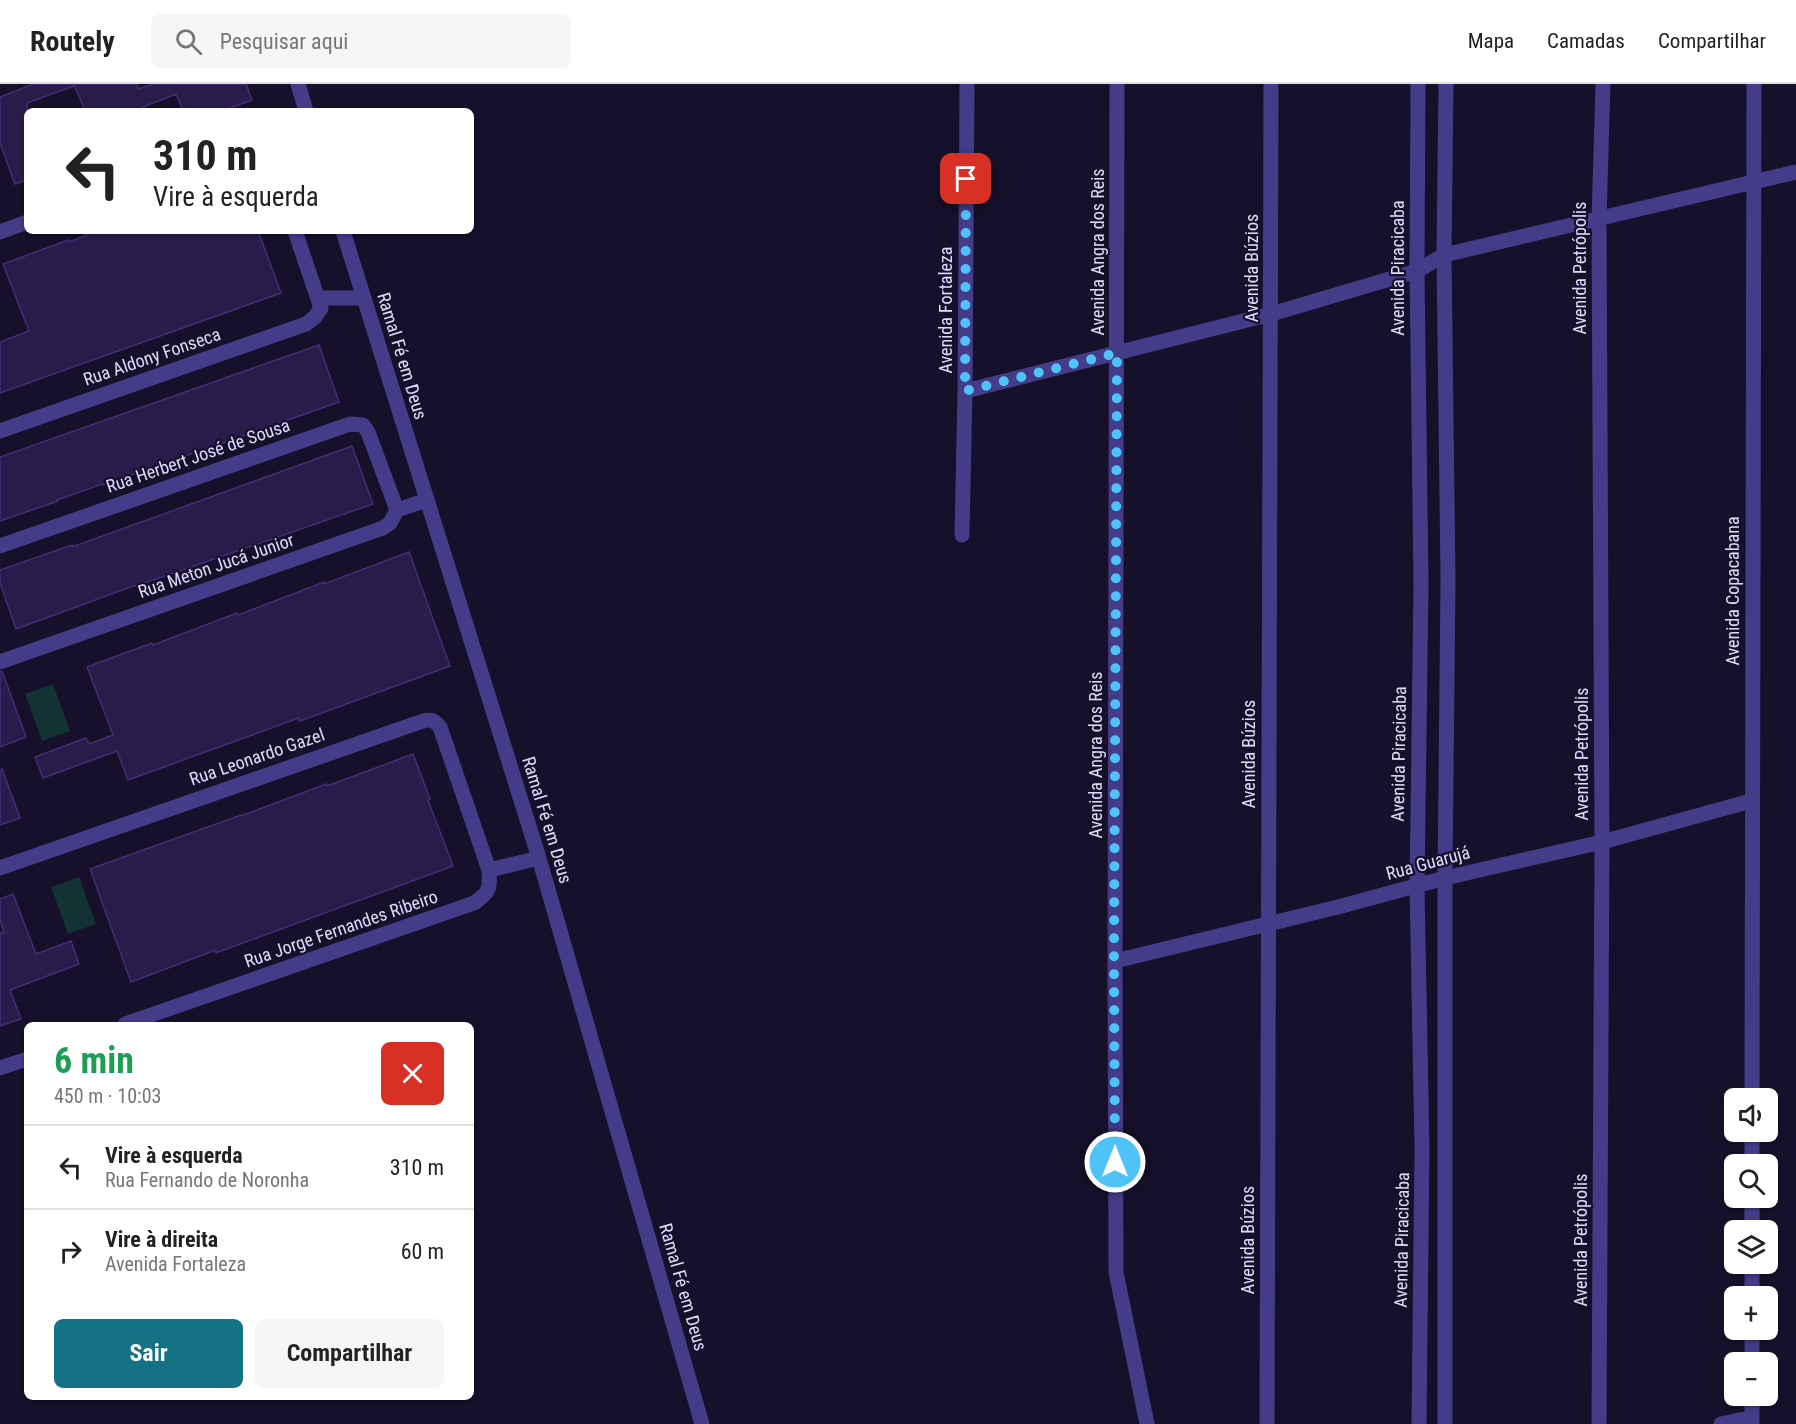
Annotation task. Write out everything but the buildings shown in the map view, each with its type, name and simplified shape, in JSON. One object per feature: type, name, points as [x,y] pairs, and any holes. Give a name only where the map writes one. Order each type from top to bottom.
[{"type":"street","points":[[298,84],[305,108]]},
{"type":"street","name":"Avenida Angra dos Reis","points":[[1117,84],[1114,961],[1116,1272],[1147,1424]]},
{"type":"street","name":"Avenida Búzios","points":[[1267,1424],[1271,84]]},
{"type":"street","name":"Avenida Piracicaba","points":[[1418,84],[1417,271],[1421,584],[1417,887],[1422,1148],[1419,1424]]},
{"type":"street","points":[[1445,1424],[1445,878],[1448,580],[1444,255],[1446,84]]},
{"type":"street","name":"Avenida Petrópolis","points":[[1599,1424],[1602,842],[1599,219],[1603,84]]},
{"type":"street","name":"Avenida Copacabana","points":[[1752,1088],[1754,84]]},
{"type":"street","name":"Avenida Fortaleza","points":[[962,535],[967,85]]},
{"type":"street","points":[[965,391],[1271,314],[1417,271],[1444,255],[1796,172]]},
{"type":"street","points":[[0,232],[24,223]]},
{"type":"street","points":[[296,234],[318,298],[363,298]]},
{"type":"street","name":"Ramal Fé em Deus","points":[[344,234],[539,858],[702,1424]]},
{"type":"street","name":"Rua Aldony Fonseca","points":[[0,431],[306,324],[321,308],[318,298]]},
{"type":"street","name":"Rua Herbert José de Sousa","points":[[0,546],[350,424],[363,425],[368,432],[397,510]]},
{"type":"street","points":[[397,510],[427,500]]},
{"type":"street","name":"Rua Meton Jucá Junior","points":[[0,662],[383,528],[390,524],[397,510]]},
{"type":"street","name":"Rua Leonardo Gazel","points":[[0,868],[431,719],[440,726],[489,870]]},
{"type":"street","name":"Rua Guarujá","points":[[1114,961],[1417,887],[1445,878],[1602,842],[1751,801]]},
{"type":"street","points":[[489,870],[539,858]]},
{"type":"street","name":"Rua Jorge Fernandes Ribeiro","points":[[131,1022],[474,903],[486,895],[490,886],[489,870]]},
{"type":"street","points":[[0,1068],[24,1060]]},
{"type":"street","points":[[1722,1424],[1752,1420]]},
{"type":"green space","points":[[53,684],[70,731],[42,741],[25,694]]},
{"type":"green space","points":[[79,877],[96,924],[68,934],[51,887]]},
{"type":"route","points":[[966,179],[965,391],[1117,353],[1115,1162]]}]
